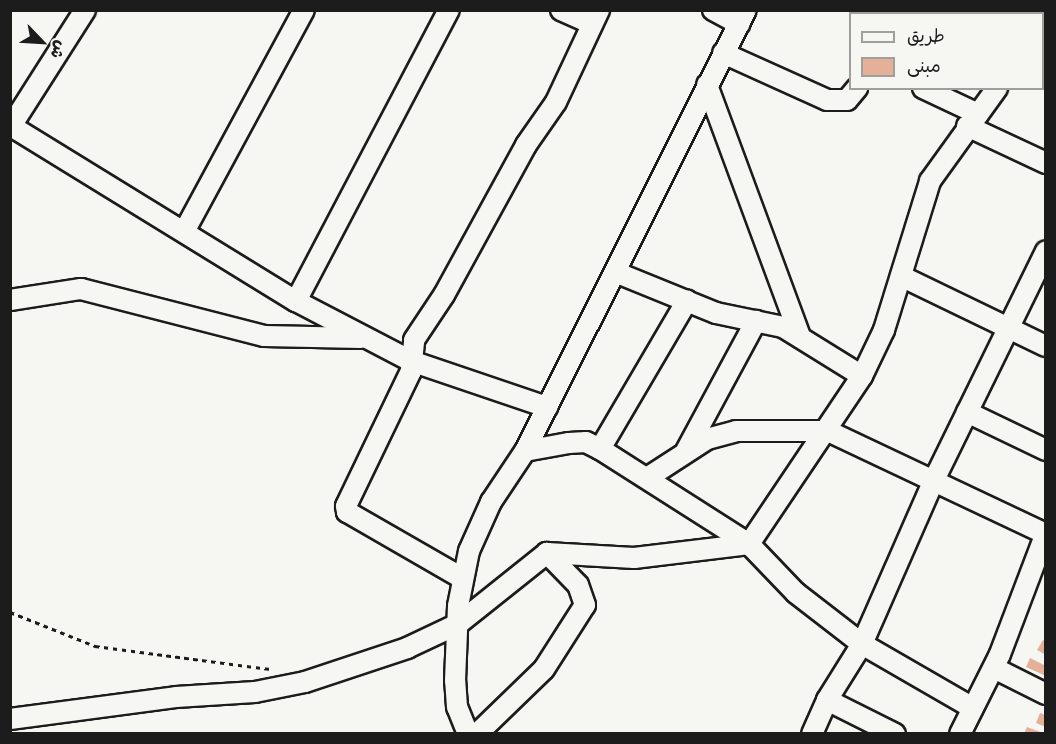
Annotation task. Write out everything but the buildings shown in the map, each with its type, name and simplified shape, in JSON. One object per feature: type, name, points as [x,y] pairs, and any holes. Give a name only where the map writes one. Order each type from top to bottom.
[{"type":"street","points":[[85,10],[10,126],[185,230],[296,301],[411,361],[547,407]]},
{"type":"street","points":[[185,230],[304,10]]},
{"type":"street","points":[[296,301],[448,10]]},
{"type":"street","points":[[462,578],[347,512],[348,500],[399,398],[411,361],[414,340],[444,295],[526,146],[556,102],[595,17],[561,10]]},
{"type":"street","points":[[468,734],[457,707],[458,624],[462,578],[481,521],[525,451],[742,17],[712,10]]},
{"type":"street","points":[[723,53],[827,100],[847,100],[855,90]]},
{"type":"street","points":[[707,85],[800,337]]},
{"type":"street","points":[[926,90],[1046,163]]},
{"type":"street","points":[[10,719],[176,697],[255,692],[305,682],[407,648],[458,624],[547,553],[634,558],[749,544],[828,431],[862,376],[884,330],[930,181],[995,90]]},
{"type":"street","points":[[812,734],[827,700],[862,644],[933,482],[1046,251]]},
{"type":"street","points":[[615,272],[716,313],[773,323],[862,376]]},
{"type":"street","points":[[900,276],[1046,346]]},
{"type":"street","points":[[10,300],[81,289],[264,336],[367,338]]},
{"type":"street","points":[[600,449],[687,301]]},
{"type":"street","points":[[686,452],[756,321]]},
{"type":"street","points":[[967,412],[1046,450]]},
{"type":"street","points":[[647,478],[707,439],[736,431],[828,431],[1045,534],[994,668],[960,734]]},
{"type":"street","points":[[525,451],[578,443],[600,449],[749,544],[796,594],[862,644],[973,708]]},
{"type":"street","points":[[477,734],[544,669],[585,605],[578,585],[547,553]]},
{"type":"street","points":[[994,668],[1046,694]]},
{"type":"street","points":[[827,700],[895,734]]},
{"type":"path","points":[[10,612],[95,646],[274,671]]}]
